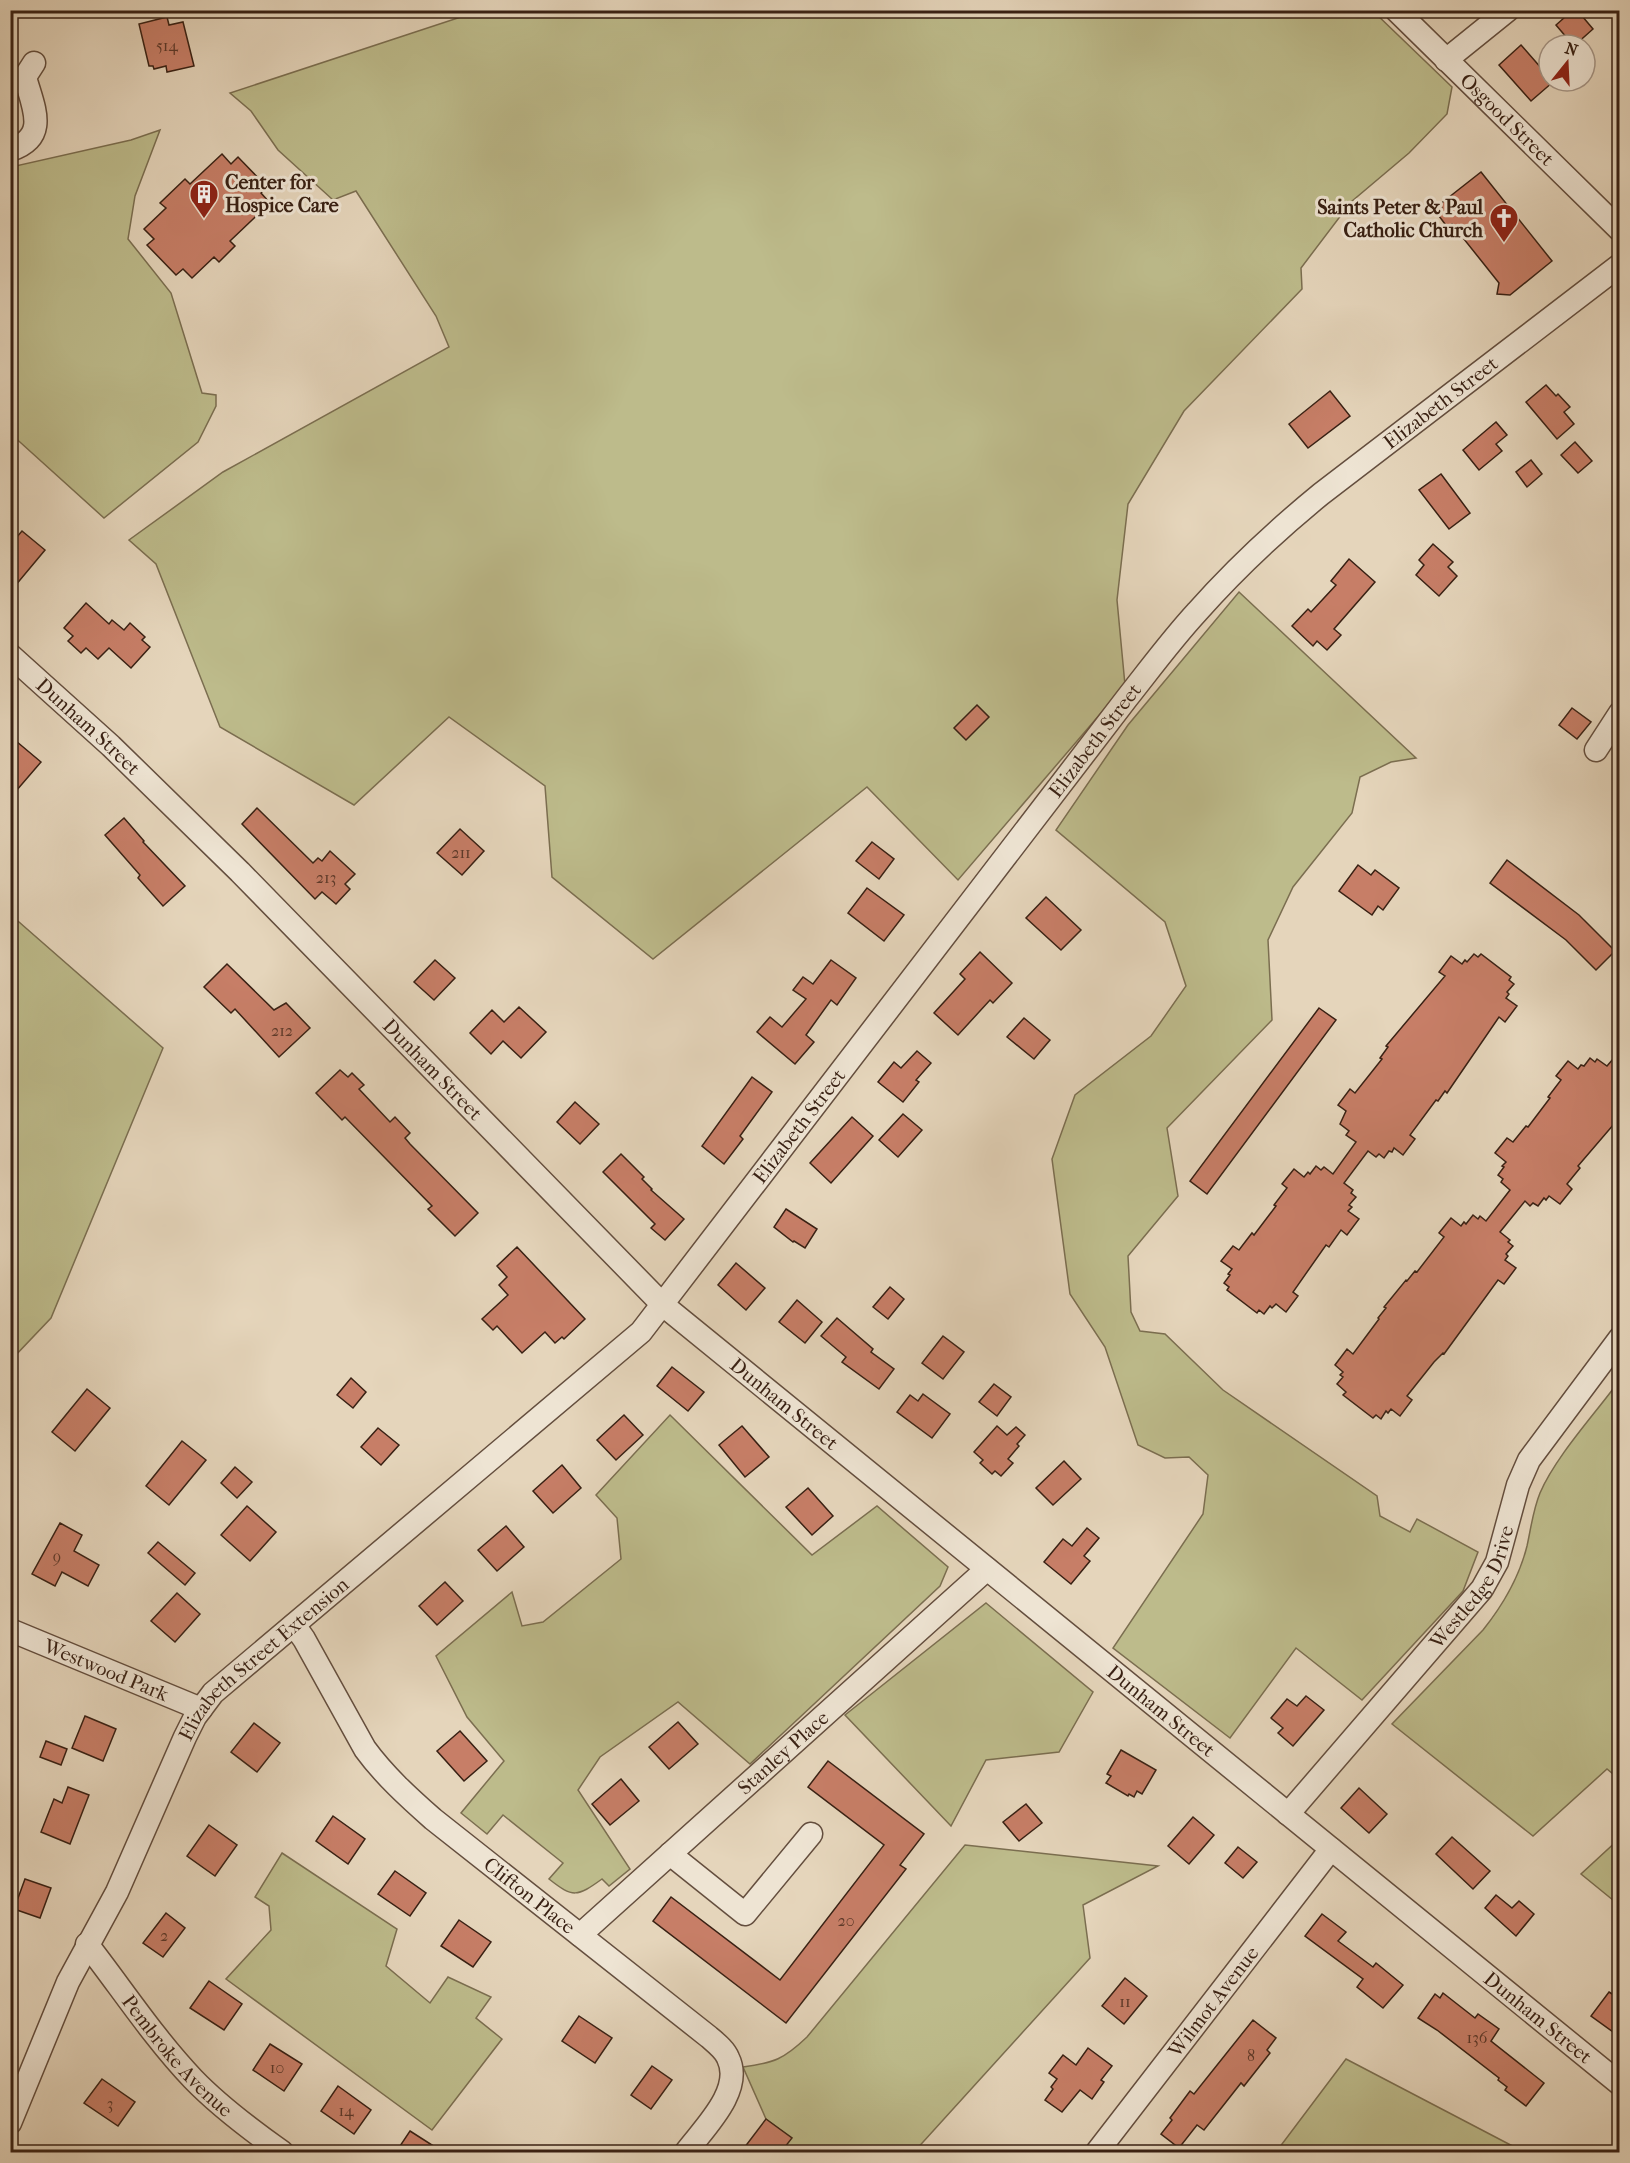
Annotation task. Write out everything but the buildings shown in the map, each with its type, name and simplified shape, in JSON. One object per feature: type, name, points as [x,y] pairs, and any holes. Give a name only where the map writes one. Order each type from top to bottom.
[{"type":"street","name":"Osgood Street","points":[[1396,10],[1620,230]]},
{"type":"street","points":[[1446,60],[1508,10]]},
{"type":"street","points":[[10,150],[23,146],[32,138],[37,126],[26,77],[34,63]]},
{"type":"street","name":"Elizabeth Street","points":[[663,1305],[1127,698],[1198,610],[1277,532],[1321,494],[1614,276]]},
{"type":"street","name":"Dunham Street","points":[[10,655],[111,746],[240,872],[663,1305],[1620,2084]]},
{"type":"street","points":[[1596,750],[1620,712]]},
{"type":"street","name":"Elizabeth Street Extension","points":[[10,2123],[55,2010],[87,1944],[117,1892],[185,1737],[213,1693],[630,1342],[648,1325],[663,1305]]},
{"type":"street","name":"Westledge Drive","points":[[1288,1814],[1482,1588],[1497,1562],[1518,1485],[1528,1460],[1620,1338]]},
{"type":"street","name":"Stanley Place","points":[[580,1935],[987,1569]]},
{"type":"street","name":"Clifton Place","points":[[294,1625],[304,1639],[358,1738],[370,1757],[390,1779],[433,1819],[709,2037],[729,2059],[732,2074],[728,2094],[686,2152]]},
{"type":"street","name":"Westwood Park","points":[[10,1630],[201,1709]]},
{"type":"street","points":[[670,1854],[745,1914],[811,1834]]},
{"type":"street","name":"Wilmot Avenue","points":[[1097,2152],[1331,1850]]},
{"type":"street","name":"Pembroke Avenue","points":[[87,1944],[192,2078],[232,2115],[282,2152]]},
{"type":"shaded area","points":[[482,10],[1373,11],[1452,87],[1447,114],[1409,153],[1351,202],[1301,268],[1302,289],[1184,411],[1128,504],[1117,600],[1125,685],[958,880],[867,787],[653,959],[552,877],[545,786],[449,717],[354,805],[220,727],[156,564],[129,540],[223,472],[449,347],[436,316],[356,191],[333,200],[278,150],[251,111],[230,93]]},
{"type":"shaded area","points":[[160,130],[135,196],[128,239],[171,293],[202,393],[216,395],[216,406],[198,442],[104,518],[11,434],[11,167],[131,140]]},
{"type":"shaded area","points":[[1239,592],[1416,758],[1391,762],[1360,777],[1352,813],[1293,887],[1268,940],[1272,1020],[1167,1128],[1178,1196],[1128,1256],[1131,1312],[1140,1331],[1165,1334],[1223,1390],[1377,1496],[1380,1516],[1410,1532],[1417,1519],[1478,1552],[1463,1591],[1362,1700],[1296,1648],[1230,1738],[1113,1648],[1203,1514],[1208,1475],[1189,1457],[1165,1458],[1138,1445],[1105,1347],[1070,1294],[1052,1159],[1075,1095],[1151,1036],[1186,986],[1165,922],[1056,830],[1128,725]]},
{"type":"shaded area","points":[[11,915],[163,1048],[51,1318],[11,1360]]},
{"type":"shaded area","points":[[1619,1381],[1619,1779],[1607,1769],[1533,1836],[1392,1724],[1483,1630],[1497,1611],[1520,1569],[1536,1506],[1547,1479],[1566,1450]]},
{"type":"shaded area","points":[[670,1415],[812,1555],[877,1506],[948,1567],[940,1586],[750,1764],[678,1702],[600,1757],[578,1790],[630,1869],[609,1886],[602,1879],[581,1892],[570,1892],[549,1879],[563,1863],[503,1815],[487,1834],[461,1813],[504,1761],[467,1717],[436,1656],[512,1592],[522,1626],[543,1622],[621,1559],[617,1518],[596,1495]]},
{"type":"shaded area","points":[[986,1603],[1093,1692],[1059,1752],[986,1760],[951,1826],[845,1715]]},
{"type":"shaded area","points":[[1619,1839],[1619,1905],[1581,1874]]},
{"type":"shaded area","points":[[965,1845],[1158,1866],[1083,1905],[1090,1958],[914,2152],[781,2152],[791,2138],[766,2119],[743,2067],[778,2059],[807,2037]]},
{"type":"shaded area","points":[[282,1853],[397,1929],[386,1966],[430,2003],[448,1977],[491,1997],[476,2018],[502,2039],[432,2130],[226,1979],[271,1930],[269,1906],[255,1897]]},
{"type":"shaded area","points":[[1346,2059],[1524,2152],[1276,2152]]},
{"type":"place","name":"Center for Hospice Care","points":[[204,220]]},
{"type":"place","name":"Saints Peter & Paul Catholic Church","points":[[1504,244]]}]
